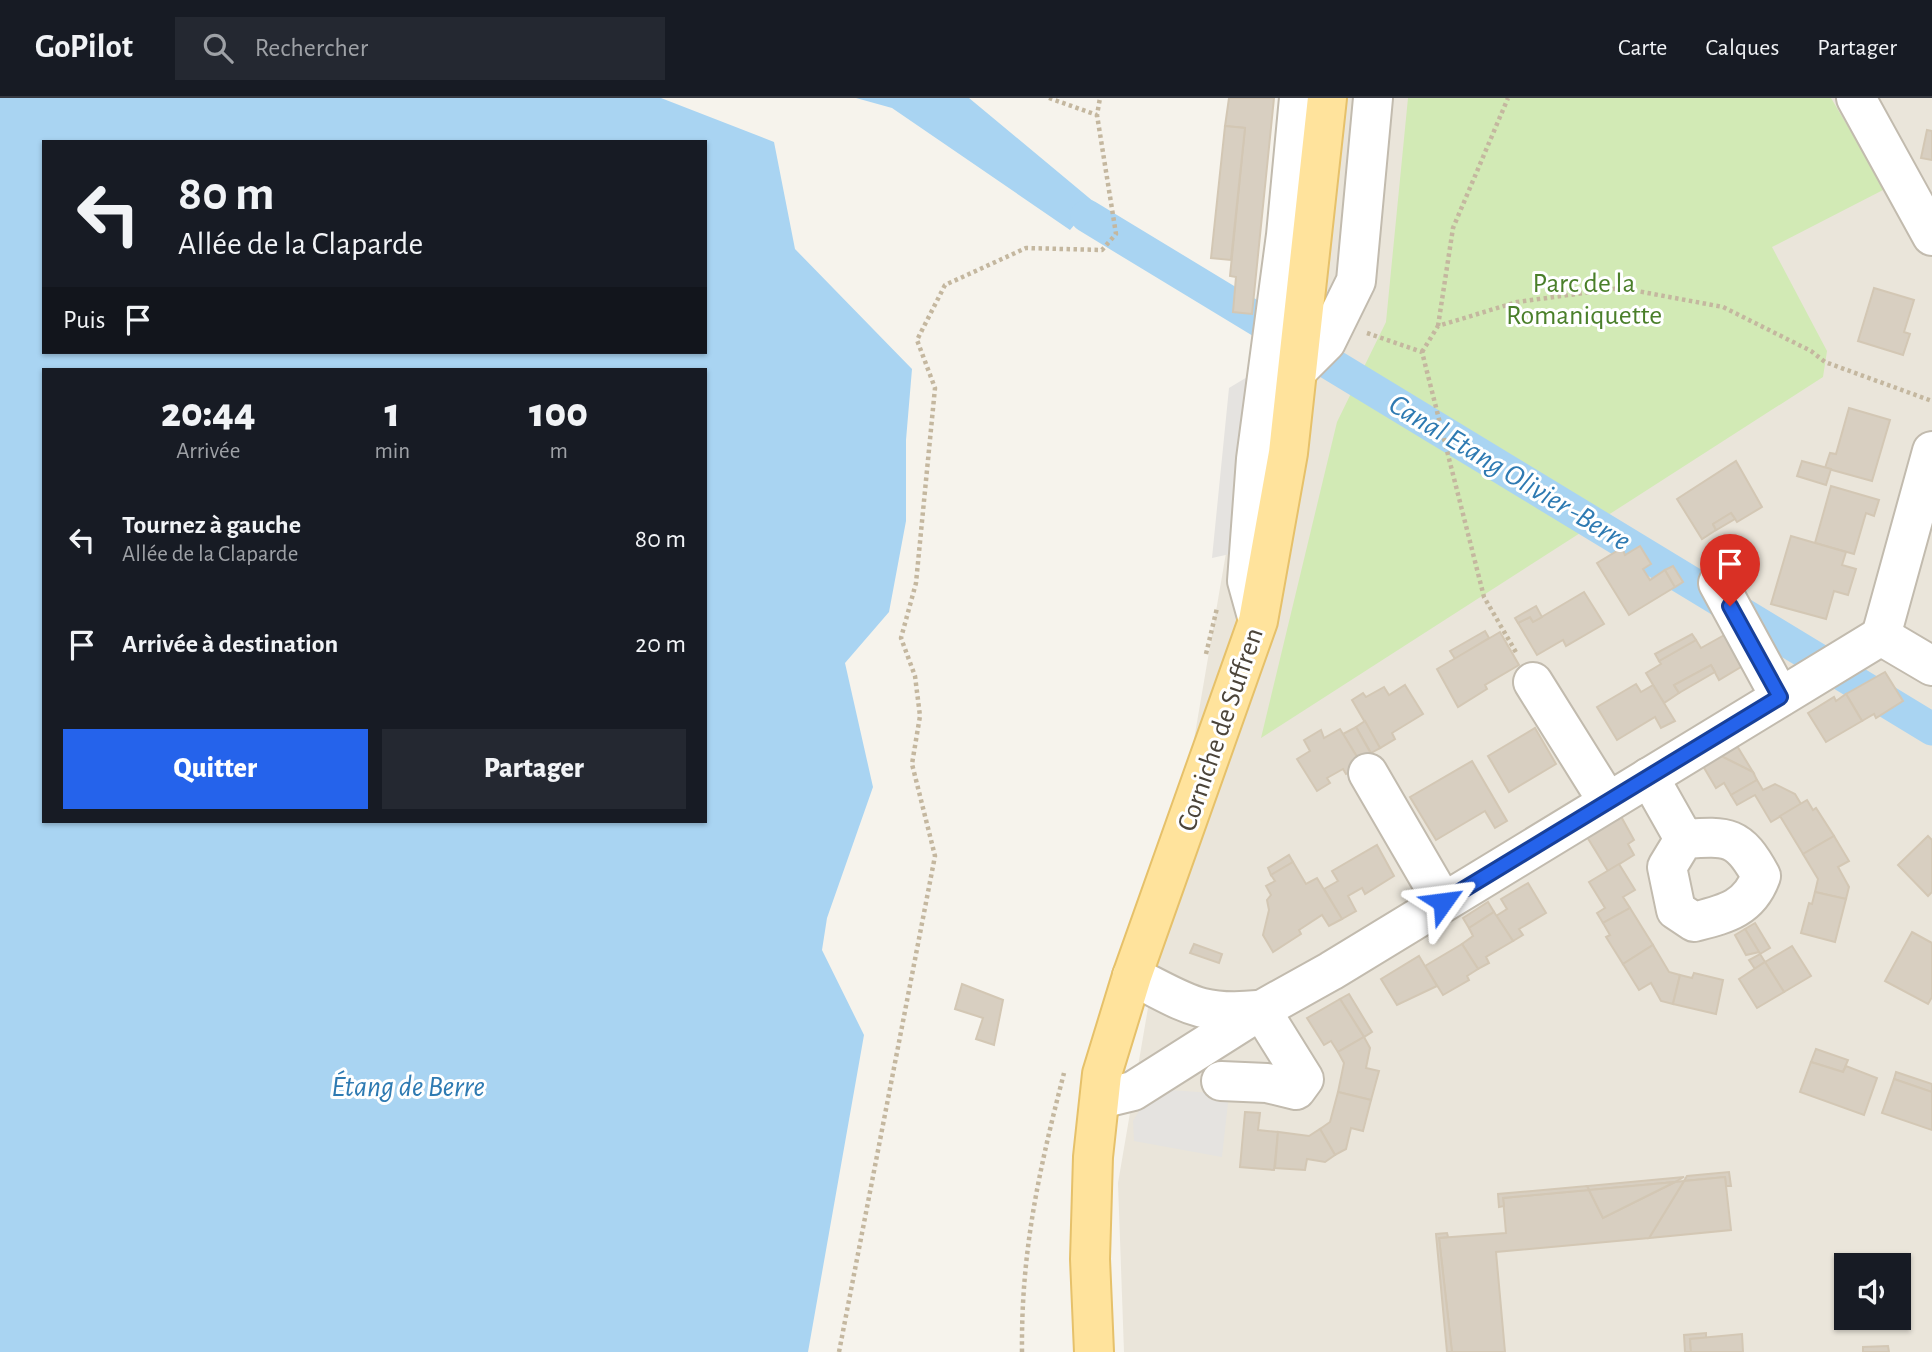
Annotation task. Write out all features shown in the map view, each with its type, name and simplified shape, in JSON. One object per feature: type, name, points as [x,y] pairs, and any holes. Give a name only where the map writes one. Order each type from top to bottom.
[{"type":"main road","name":"Corniche de Suffren","points":[[1094,1352],[1090,1259],[1093,1157],[1102,1074],[1132,976],[1258,621],[1286,466],[1327,98]]},
{"type":"street","points":[[1258,621],[1248,581],[1256,459],[1286,235],[1299,98]]},
{"type":"street","points":[[1298,370],[1325,342],[1356,281],[1373,98]]},
{"type":"street","points":[[1856,98],[1932,236]]},
{"type":"street","points":[[1100,1099],[1133,1091],[1261,1010],[1881,636],[1932,451]]},
{"type":"street","points":[[1718,583],[1780,697]]},
{"type":"street","points":[[1881,636],[1932,666]]},
{"type":"street","points":[[1533,682],[1608,802]]},
{"type":"street","points":[[1368,773],[1443,902]]},
{"type":"street","points":[[1649,777],[1684,839]]},
{"type":"street","points":[[1132,976],[1182,1003],[1210,1012],[1261,1010]]},
{"type":"street","points":[[1222,1081],[1267,1083],[1296,1090],[1304,1079],[1261,1010]]},
{"type":"path","points":[[1049,98],[1097,115]]},
{"type":"path","points":[[839,1352],[935,856],[912,764],[920,716],[915,676],[901,638],[916,583],[935,388],[917,340],[945,285],[1026,248],[1102,250],[1116,234],[1097,115],[1100,98]]},
{"type":"path","points":[[1507,98],[1453,228],[1438,326],[1423,352],[1484,597],[1533,682]]},
{"type":"path","points":[[1438,326],[1517,302],[1620,288],[1723,307],[1811,351],[1825,362],[1932,401]]},
{"type":"path","points":[[1336,322],[1423,352]]},
{"type":"shaded area","points":[[1304,98],[1932,98],[1932,1352],[1124,1352],[1118,1183]]},
{"type":"shaded area","points":[[1277,359],[1257,548],[1212,558],[1229,388]]},
{"type":"shaded area","points":[[1153,1089],[1229,1094],[1222,1157],[1134,1141],[1133,1121]]},
{"type":"green space","name":"Parc de la Romaniquette","points":[[1408,98],[1831,98],[1885,189],[1772,247],[1827,351],[1823,377],[1261,738],[1337,422],[1386,322]]},
{"type":"water","name":"Étang de Berre","points":[[0,98],[661,98],[774,142],[795,249],[912,369],[906,440],[906,521],[889,612],[845,663],[873,787],[827,918],[822,950],[864,1035],[808,1352],[0,1352]]},
{"type":"water","points":[[856,98],[969,98],[1094,202],[1070,230],[892,108]]},
{"type":"building","points":[[1229,98],[1274,98],[1252,314],[1233,312],[1236,277],[1230,276],[1245,128],[1225,126]]},
{"type":"building","points":[[1225,126],[1245,128],[1231,260],[1211,258]]},
{"type":"building","points":[[1927,130],[1932,131],[1932,160],[1921,158]]},
{"type":"building","points":[[1874,288],[1914,300],[1904,332],[1910,334],[1903,355],[1858,341]]},
{"type":"building","points":[[1849,408],[1890,420],[1872,481],[1825,468],[1830,453],[1836,454]]},
{"type":"building","points":[[1736,461],[1762,507],[1737,522],[1731,513],[1713,524],[1716,530],[1702,539],[1677,499]]},
{"type":"building","points":[[1802,461],[1831,469],[1826,485],[1797,476]]},
{"type":"building","points":[[1831,486],[1879,500],[1874,516],[1866,513],[1854,554],[1815,543]]},
{"type":"building","points":[[1731,513],[1735,519],[1716,530],[1713,524]]},
{"type":"building","points":[[1791,536],[1846,552],[1842,565],[1856,569],[1848,595],[1834,591],[1826,619],[1771,604]]},
{"type":"building","points":[[1640,546],[1651,564],[1643,569],[1650,580],[1665,570],[1675,587],[1629,615],[1597,563],[1622,548],[1625,555]]},
{"type":"building","points":[[1673,566],[1683,582],[1675,587],[1665,570]]},
{"type":"building","points":[[1584,592],[1604,624],[1566,646],[1563,640],[1537,655],[1518,623],[1530,617],[1533,622]]},
{"type":"building","points":[[1536,606],[1542,617],[1533,622],[1530,617],[1518,623],[1515,618]]},
{"type":"building","points":[[1485,631],[1489,638],[1455,659],[1450,651]]},
{"type":"building","points":[[1500,632],[1519,665],[1485,685],[1487,689],[1458,707],[1437,669]]},
{"type":"building","points":[[1728,633],[1746,664],[1719,680],[1711,665],[1674,685],[1679,693],[1664,703],[1646,673],[1661,664],[1659,661],[1696,640],[1701,648]]},
{"type":"building","points":[[1692,634],[1696,640],[1659,661],[1655,654]]},
{"type":"building","points":[[1711,665],[1715,672],[1679,693],[1674,685]]},
{"type":"building","points":[[1885,672],[1903,701],[1876,718],[1874,714],[1862,721],[1846,694]]},
{"type":"building","points":[[1636,684],[1641,692],[1653,685],[1675,721],[1661,728],[1655,717],[1617,740],[1597,707]]},
{"type":"building","points":[[1405,685],[1423,714],[1392,733],[1395,739],[1380,748],[1352,700],[1363,693],[1366,697],[1384,687],[1389,695]]},
{"type":"building","points":[[1846,694],[1862,721],[1826,742],[1808,713],[1834,697],[1836,701]]},
{"type":"building","points":[[1365,721],[1380,748],[1371,753],[1356,727]]},
{"type":"building","points":[[1356,727],[1374,759],[1362,765],[1343,734]]},
{"type":"building","points":[[1535,728],[1556,764],[1509,792],[1488,756]]},
{"type":"building","points":[[1340,729],[1362,765],[1346,774],[1343,769],[1327,778],[1330,783],[1317,791],[1297,759],[1310,751],[1304,740],[1321,730],[1324,738]]},
{"type":"building","points":[[1734,741],[1753,772],[1715,753]]},
{"type":"building","points":[[1715,753],[1753,772],[1757,780],[1731,795],[1724,783],[1716,788],[1700,761]]},
{"type":"building","points":[[1472,761],[1507,821],[1495,828],[1485,811],[1436,840],[1410,797]]},
{"type":"building","points":[[1757,780],[1763,790],[1775,784],[1795,794],[1801,804],[1771,822],[1755,795],[1737,805],[1731,795]]},
{"type":"building","points":[[1807,800],[1813,810],[1816,808],[1834,836],[1803,854],[1780,816]]},
{"type":"building","points":[[1618,811],[1634,840],[1628,844],[1634,855],[1608,871],[1584,832]]},
{"type":"building","points":[[1834,836],[1849,861],[1838,867],[1849,887],[1846,899],[1815,892],[1818,879],[1803,854]]},
{"type":"building","points":[[1928,836],[1932,840],[1932,892],[1928,896],[1898,865]]},
{"type":"building","points":[[1377,845],[1394,876],[1365,894],[1362,888],[1348,896],[1356,911],[1342,919],[1324,889],[1338,881],[1332,871]]},
{"type":"building","points":[[1289,855],[1293,862],[1271,875],[1268,868]]},
{"type":"building","points":[[1293,862],[1306,884],[1317,878],[1342,919],[1329,926],[1322,915],[1299,930],[1301,934],[1273,952],[1263,935],[1269,910],[1267,900],[1271,895],[1266,886],[1275,881],[1271,875]]},
{"type":"building","points":[[1619,864],[1635,890],[1623,897],[1630,908],[1603,923],[1597,913],[1605,908],[1589,882]]},
{"type":"building","points":[[1528,883],[1546,913],[1519,929],[1523,935],[1513,941],[1496,916],[1507,909],[1501,899]]},
{"type":"building","points":[[1815,892],[1846,899],[1835,942],[1801,933],[1809,903],[1812,904]]},
{"type":"building","points":[[1488,902],[1494,912],[1469,928],[1463,918]]},
{"type":"building","points":[[1630,908],[1653,945],[1623,964],[1606,937],[1610,935],[1603,923]]},
{"type":"building","points":[[1494,912],[1513,941],[1486,957],[1489,963],[1478,969],[1462,944],[1473,936],[1469,928]]},
{"type":"building","points":[[1755,923],[1770,948],[1760,954],[1745,929]]},
{"type":"building","points":[[1745,929],[1759,952],[1746,955],[1735,935]]},
{"type":"building","points":[[1912,932],[1932,943],[1932,997],[1928,1004],[1885,981]]},
{"type":"building","points":[[1194,944],[1222,954],[1219,963],[1190,953]]},
{"type":"building","points":[[1462,944],[1478,969],[1467,976],[1469,980],[1443,995],[1425,966]]},
{"type":"building","points":[[1653,945],[1669,972],[1680,975],[1673,1004],[1661,1001],[1651,983],[1639,990],[1623,964]]},
{"type":"building","points":[[1792,946],[1811,976],[1784,992],[1765,962]]},
{"type":"building","points":[[1760,954],[1765,962],[1755,969],[1749,960]]},
{"type":"building","points":[[1419,956],[1437,986],[1397,1005],[1381,979]]},
{"type":"building","points":[[1765,962],[1784,992],[1757,1008],[1739,979]]},
{"type":"building","points":[[1694,973],[1723,980],[1716,1014],[1673,1004],[1680,975],[1692,978]]},
{"type":"building","points":[[962,984],[1003,1000],[994,1045],[976,1039],[983,1018],[955,1009]]},
{"type":"building","points":[[1349,994],[1372,1032],[1364,1037],[1340,999]]},
{"type":"building","points":[[1340,999],[1364,1037],[1338,1052],[1331,1041],[1324,1045],[1307,1018]]},
{"type":"building","points":[[1364,1037],[1370,1048],[1366,1068],[1379,1071],[1371,1100],[1338,1092],[1344,1063],[1338,1052]]},
{"type":"building","points":[[1816,1049],[1848,1060],[1843,1072],[1811,1062]]},
{"type":"building","points":[[1811,1062],[1843,1072],[1846,1066],[1877,1078],[1864,1115],[1800,1092]]},
{"type":"building","points":[[1896,1072],[1932,1084],[1932,1092],[1894,1079]]},
{"type":"building","points":[[1894,1079],[1932,1092],[1932,1130],[1882,1113]]},
{"type":"building","points":[[1338,1092],[1371,1100],[1363,1131],[1351,1128],[1346,1149],[1335,1155],[1320,1129],[1330,1122]]},
{"type":"building","points":[[1245,1112],[1260,1113],[1258,1130],[1278,1132],[1274,1170],[1240,1167]]},
{"type":"building","points":[[1320,1129],[1335,1155],[1325,1162],[1307,1159],[1305,1170],[1275,1168],[1278,1132],[1309,1136]]},
{"type":"building","points":[[1729,1172],[1731,1186],[1726,1186],[1725,1177],[1684,1181],[1687,1176]]},
{"type":"building","points":[[1684,1177],[1675,1182],[1589,1190],[1587,1186]]},
{"type":"building","points":[[1725,1177],[1731,1230],[1649,1238],[1684,1181]]},
{"type":"building","points":[[1684,1181],[1649,1238],[1496,1252],[1505,1352],[1452,1352],[1439,1238],[1506,1233],[1503,1198],[1589,1190],[1603,1218],[1675,1182]]},
{"type":"building","points":[[1675,1182],[1603,1218],[1589,1190]]},
{"type":"building","points":[[1587,1186],[1589,1190],[1503,1198],[1504,1206],[1499,1207],[1498,1194]]},
{"type":"building","points":[[1447,1233],[1448,1237],[1439,1238],[1452,1352],[1447,1352],[1436,1234]]},
{"type":"building","points":[[1706,1333],[1706,1338],[1690,1339],[1691,1352],[1685,1352],[1684,1335]]},
{"type":"building","points":[[1742,1334],[1743,1352],[1691,1352],[1690,1339]]},
{"type":"building","points":[[1888,1346],[1889,1352],[1863,1352],[1863,1347]]},
{"type":"waterway","name":"Canal Etang Olivier -Berre","points":[[1087,216],[1932,729]]},
{"type":"route","points":[[1443,902],[1780,697],[1730,606]]}]
